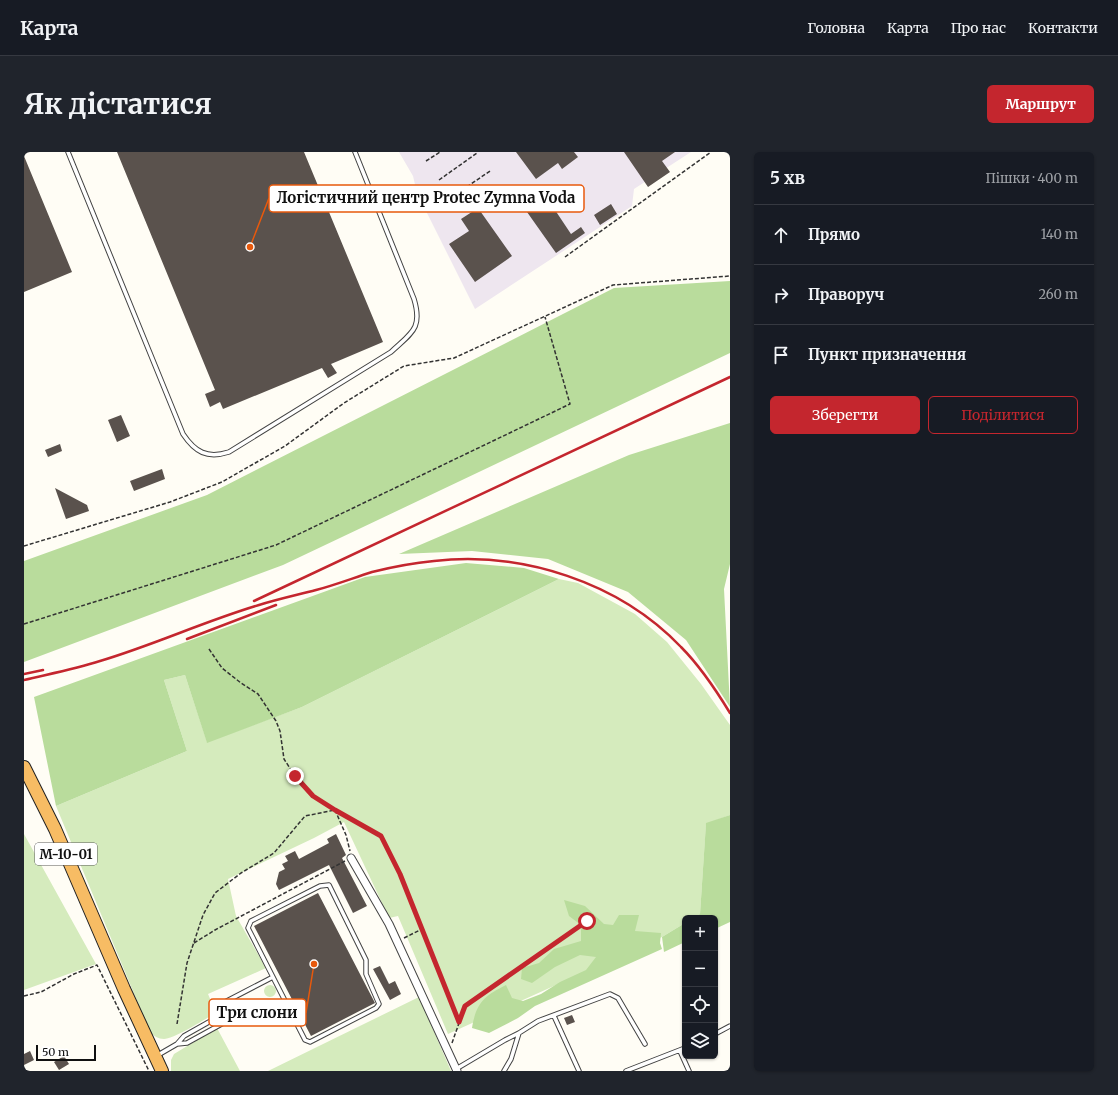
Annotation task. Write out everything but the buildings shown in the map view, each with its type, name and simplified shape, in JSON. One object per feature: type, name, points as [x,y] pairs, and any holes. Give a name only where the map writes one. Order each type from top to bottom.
[{"type":"highway","name":"М-10-01","points":[[24,766],[56,829],[110,957],[162,1071]]},
{"type":"street","points":[[351,858],[389,924],[456,1070]]},
{"type":"lane","points":[[68,152],[183,434],[196,450],[212,456],[228,452],[391,352],[416,327],[418,318],[414,299],[355,152]]},
{"type":"lane","points":[[328,885],[366,960],[366,974],[379,1004],[376,1008],[310,1042],[305,1040],[273,977],[248,928],[251,921],[320,886],[328,885]]},
{"type":"lane","points":[[177,1044],[187,1042],[227,1021],[220,1007],[221,1004],[273,977]]},
{"type":"lane","points":[[456,1070],[538,1021],[610,994],[618,998],[645,1044]]},
{"type":"lane","points":[[155,1057],[177,1044],[184,1036],[223,1014]]},
{"type":"lane","points":[[554,1016],[579,1071]]},
{"type":"lane","points":[[718,1032],[730,1026]]},
{"type":"lane","points":[[504,1071],[511,1059],[519,1033]]},
{"type":"lane","points":[[626,1071],[680,1051],[689,1071]]},
{"type":"path","points":[[426,161],[440,152]]},
{"type":"path","points":[[565,257],[711,152]]},
{"type":"path","points":[[439,180],[477,153]]},
{"type":"path","points":[[452,198],[490,171]]},
{"type":"path","points":[[24,546],[170,502],[222,482],[286,446],[344,403],[404,366],[454,358],[613,284],[730,276]]},
{"type":"path","points":[[24,624],[276,545],[570,404],[544,317]]},
{"type":"path","points":[[209,649],[222,668],[258,694],[276,721],[280,731],[284,759],[295,776],[313,796],[381,836],[400,874],[459,1022]]},
{"type":"path","points":[[194,943],[215,930],[351,858],[346,835],[335,810]]},
{"type":"path","points":[[177,1024],[187,964],[203,915],[215,893],[274,853],[305,816],[335,810]]},
{"type":"path","points":[[448,1053],[465,1006],[587,921]]},
{"type":"path","points":[[397,941],[423,929]]},
{"type":"path","points":[[24,996],[41,992],[74,974],[97,966],[149,1071]]},
{"type":"shaded area","points":[[399,152],[691,152],[634,189],[632,206],[475,309],[417,193],[413,176]]},
{"type":"green space","points":[[730,281],[730,353],[283,565],[24,662],[24,561],[207,495],[614,288]]},
{"type":"green space","points":[[730,423],[730,564],[724,589],[730,707],[686,640],[628,592],[548,559],[472,551],[399,554],[629,455]]},
{"type":"green space","points":[[466,563],[524,568],[559,579],[302,707],[207,743],[185,675],[164,680],[187,751],[56,806],[34,697],[365,577]]},
{"type":"green space","points":[[559,579],[578,583],[635,614],[667,642],[701,684],[730,725],[730,815],[706,824],[700,914],[682,915],[682,925],[662,937],[448,1034],[398,916],[389,918],[344,822],[228,879],[236,916],[266,968],[208,994],[216,1013],[169,1038],[164,1039],[156,1037],[150,1032],[56,806],[187,751],[164,680],[185,675],[207,742],[302,707]]},
{"type":"green space","points":[[730,815],[730,922],[718,928],[718,915],[698,915],[700,914],[706,823]]},
{"type":"green space","points":[[24,834],[96,964],[24,990]]},
{"type":"green space","points":[[564,900],[585,906],[604,924],[613,925],[619,915],[639,915],[635,931],[661,933],[660,943],[662,949],[535,1006],[518,1018],[489,1033],[472,1028],[476,1012],[482,1001],[498,989],[506,985],[512,998],[523,1001],[541,994],[560,982],[586,970],[596,957],[580,955],[555,967],[532,983],[521,979],[522,968],[539,963],[554,949],[581,941],[581,925],[569,916]]},
{"type":"green space","points":[[682,925],[682,943],[664,952],[662,937]]},
{"type":"green space","points":[[268,985],[272,985],[276,991],[272,997],[268,997],[264,993],[264,989]]},
{"type":"green space","points":[[419,997],[451,1071],[268,1071]]},
{"type":"green space","points":[[217,1028],[240,1071],[171,1071],[171,1060],[174,1054]]},
{"type":"railway","points":[[254,601],[730,377]]},
{"type":"railway","points":[[24,680],[72,669],[120,655],[239,611],[323,588],[372,572],[418,563],[467,559],[501,561],[534,567],[567,576],[599,589],[629,605],[656,624],[688,654],[707,678],[730,713]]},
{"type":"railway","points":[[187,639],[276,605]]},
{"type":"railway","points":[[24,674],[43,670]]},
{"type":"place","name":"Логістичний центр Protec Zymna Voda","points":[[250,247]]},
{"type":"place","name":"Три слони","points":[[314,964]]},
{"type":"route","points":[[295,776],[313,796],[381,836],[400,874],[459,1022],[465,1006],[587,921]]}]
